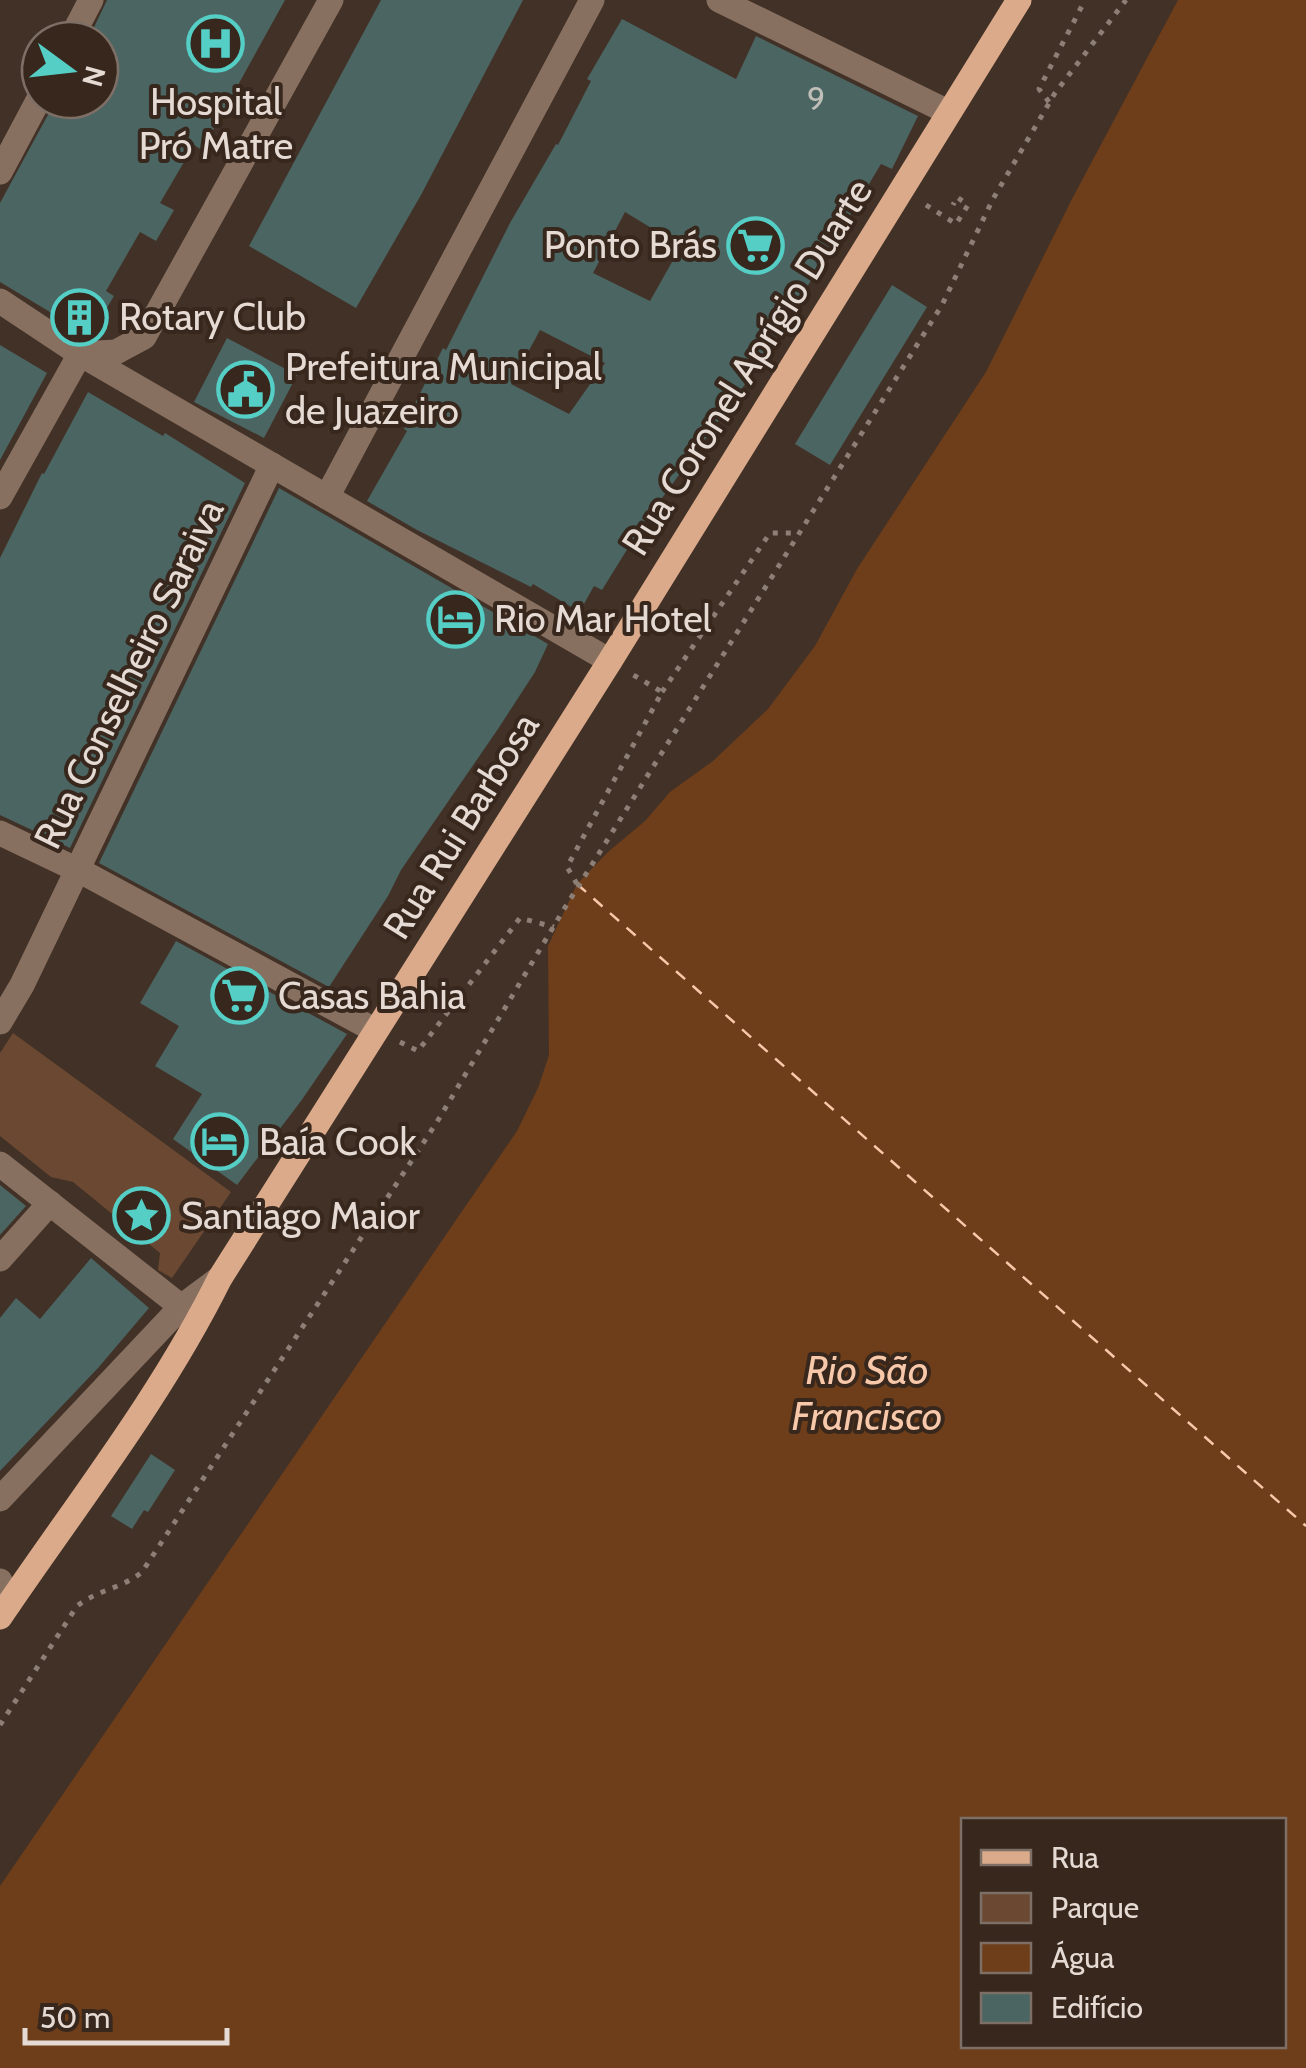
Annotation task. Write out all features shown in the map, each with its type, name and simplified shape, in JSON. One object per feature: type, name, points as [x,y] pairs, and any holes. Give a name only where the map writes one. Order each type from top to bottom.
[{"type":"main road","name":"Rua Coronel Aprígio Duarte","points":[[610,661],[1020,0]]},
{"type":"main road","name":"Rua Rui Barbosa","points":[[3,1601],[129,1432],[190,1314],[220,1278],[371,1028],[610,661]]},
{"type":"street","points":[[80,354],[116,352],[144,337],[331,0]]},
{"type":"street","points":[[326,497],[592,0]]},
{"type":"street","points":[[719,0],[948,112]]},
{"type":"street","points":[[0,172],[27,120]]},
{"type":"street","points":[[0,301],[80,354],[610,661]]},
{"type":"street","points":[[0,496],[80,354]]},
{"type":"street","name":"Rua Conselheiro Saraiva","points":[[0,1022],[22,986],[272,465]]},
{"type":"street","points":[[0,834],[76,869],[371,1028]]},
{"type":"street","points":[[0,1164],[190,1314],[0,1499]]},
{"type":"street","points":[[0,1259],[50,1202]]},
{"type":"path","points":[[1050,102],[1040,89],[1086,0]]},
{"type":"path","points":[[0,1725],[77,1606],[93,1593],[131,1581],[142,1572],[437,1122],[798,532],[942,305],[993,199],[1050,102],[1126,0]]},
{"type":"path","points":[[926,205],[956,224],[968,204],[957,198],[952,205]]},
{"type":"path","points":[[577,884],[567,866],[662,692],[770,533],[798,532]]},
{"type":"path","points":[[610,661],[662,692]]},
{"type":"path","points":[[371,1028],[418,1050],[520,918],[554,928]]},
{"type":"green space","points":[[13,1033],[231,1192],[172,1278],[158,1270],[160,1253],[73,1182],[51,1177],[0,1136],[0,1053]]},
{"type":"water","name":"Rio São Francisco","points":[[1178,0],[1306,0],[1306,2068],[0,2068],[0,1886],[517,1131],[549,1055],[548,946],[577,884],[645,821],[670,792],[713,761],[768,709],[815,646],[857,569],[986,372]]},
{"type":"building","points":[[107,0],[285,0],[202,150],[194,145],[160,203],[174,210],[156,241],[140,232],[106,291],[114,296],[90,336],[0,282],[0,203],[45,120],[120,120],[120,20],[98,20]]},
{"type":"building","points":[[381,0],[523,0],[421,195],[356,308],[249,246]]},
{"type":"building","points":[[622,19],[736,79],[756,36],[918,116],[892,169],[881,164],[765,357],[641,527],[602,590],[594,586],[584,604],[573,608],[367,501],[407,431],[404,429],[413,407],[510,223],[558,145],[591,81],[587,79]],"holes":[[[625,212],[681,246],[650,301],[593,273]],[[540,330],[605,363],[569,414],[511,384]]]},
{"type":"building","points":[[892,285],[927,307],[830,465],[795,444]]},
{"type":"building","name":"Prefeitura Municipal de Juazeiro","points":[[227,338],[297,375],[264,438],[194,402]]},
{"type":"building","points":[[0,345],[47,373],[0,460]]},
{"type":"building","points":[[88,392],[163,436],[165,433],[245,483],[70,848],[0,815],[0,558]]},
{"type":"building","points":[[279,488],[548,644],[535,672],[401,870],[329,987],[99,863]]},
{"type":"building","points":[[176,941],[347,1034],[237,1185],[173,1139],[202,1094],[155,1066],[179,1026],[140,1003]]},
{"type":"building","points":[[0,1185],[26,1206],[0,1235]]},
{"type":"building","points":[[91,1258],[149,1308],[0,1471],[0,1318],[16,1298],[40,1319]]},
{"type":"building","points":[[151,1454],[175,1470],[132,1529],[111,1516]]},
{"type":"ferry route","points":[[577,884],[1306,1526]]},
{"type":"place","name":"Hospital Pró Matre","points":[[216,44]]},
{"type":"place","name":"Ponto Brás","points":[[756,245]]},
{"type":"place","name":"Rotary Club","points":[[80,317]]},
{"type":"place","name":"Prefeitura Municipal de Juazeiro","points":[[246,389]]},
{"type":"place","name":"Rio Mar Hotel","points":[[455,619]]},
{"type":"place","name":"Casas Bahia","points":[[239,996]]},
{"type":"place","name":"Baía Cook","points":[[220,1142]]},
{"type":"place","name":"Santiago Maior","points":[[142,1216]]}]
